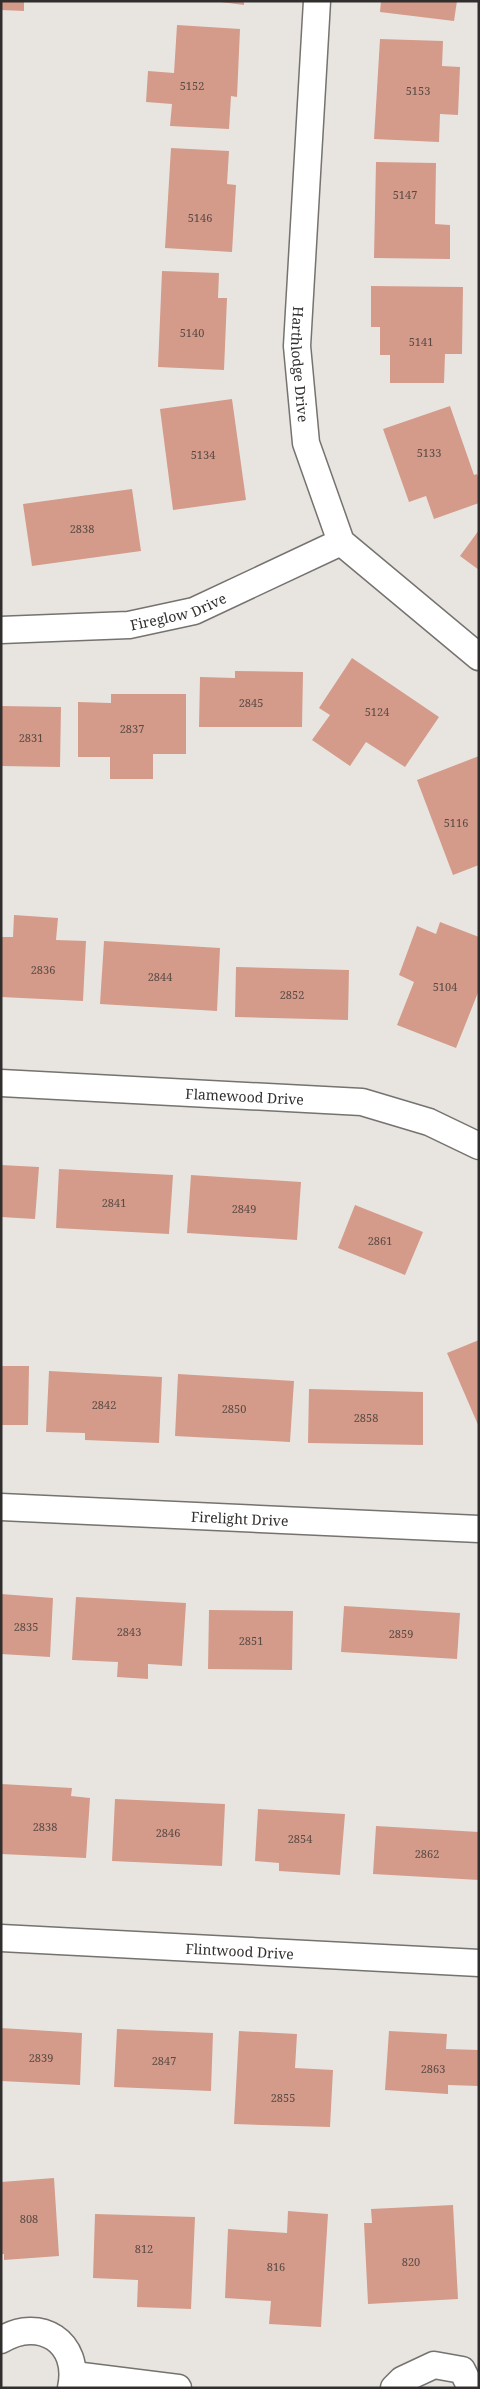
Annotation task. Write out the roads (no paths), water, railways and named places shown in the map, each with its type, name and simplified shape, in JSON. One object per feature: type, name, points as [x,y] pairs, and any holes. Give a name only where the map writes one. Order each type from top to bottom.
[{"type":"street","name":"Harthlodge Drive","points":[[317,1],[297,346],[306,443],[341,542]]},
{"type":"street","name":"Fireglow Drive","points":[[1,630],[129,625],[194,611],[341,542]]},
{"type":"street","points":[[341,542],[479,658]]},
{"type":"street","name":"Flamewood Drive","points":[[1,1083],[362,1102],[429,1122],[479,1146]]},
{"type":"street","name":"Firelight Drive","points":[[1,1507],[479,1529]]},
{"type":"street","name":"Flintwood Drive","points":[[1,1938],[479,1962]]},
{"type":"street","points":[[1,2340],[14,2332],[28,2330],[42,2332],[55,2338],[66,2348],[72,2361],[73,2382],[178,2388]]},
{"type":"street","points":[[394,2388],[402,2380],[434,2365],[462,2370],[471,2388]]}]
